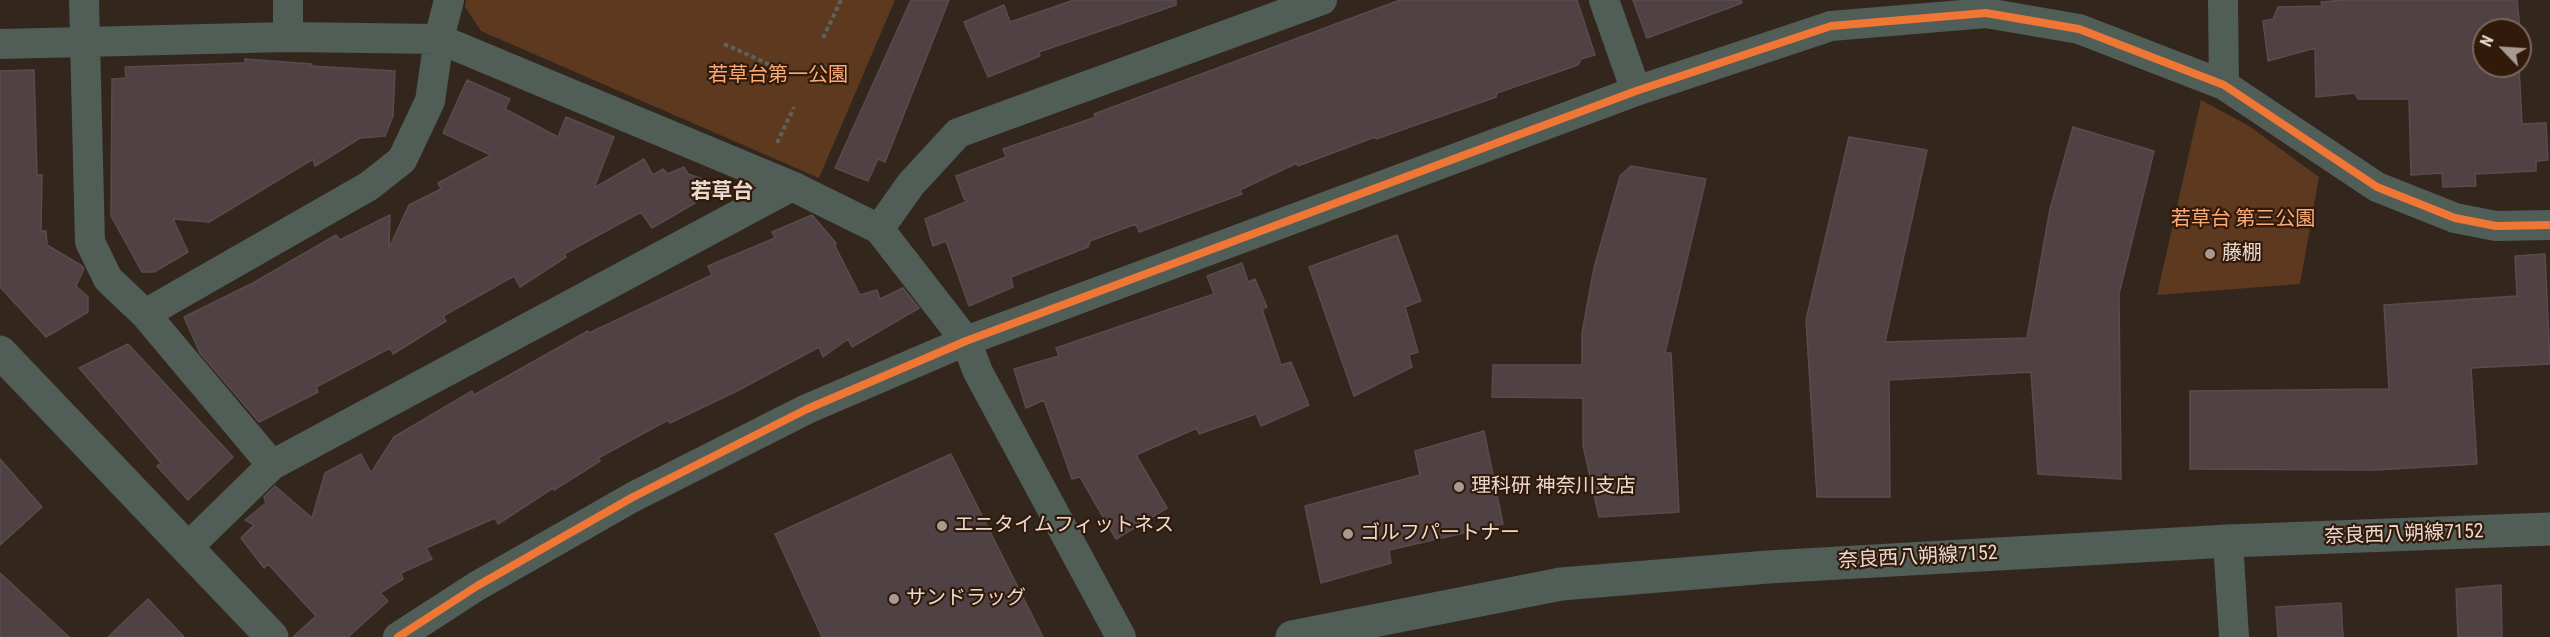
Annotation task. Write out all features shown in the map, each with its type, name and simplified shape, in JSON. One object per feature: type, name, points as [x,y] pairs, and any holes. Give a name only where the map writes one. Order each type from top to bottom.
[{"type":"street","points":[[84,0],[83,42],[90,242],[108,279],[145,314],[272,465]]},
{"type":"street","points":[[288,0],[288,37]]},
{"type":"street","points":[[145,314],[369,186],[402,160],[430,101],[439,39],[449,0]]},
{"type":"street","points":[[879,229],[911,184],[958,133],[1322,0]]},
{"type":"street","points":[[1604,0],[1636,91]]},
{"type":"street","points":[[2223,0],[2224,85]]},
{"type":"street","points":[[398,637],[477,586],[652,487],[807,409],[966,341],[1636,91],[1831,26],[1986,13],[2079,29],[2224,85],[2377,187],[2455,218],[2496,226],[2550,225]]},
{"type":"street","points":[[0,44],[288,37],[439,39],[792,186],[879,229],[966,341],[978,372],[1121,637]]},
{"type":"street","points":[[188,547],[272,465],[792,186]]},
{"type":"street","points":[[0,352],[272,637]]},
{"type":"street","name":"奈良西八朔線7152","points":[[1292,637],[1561,584],[1768,567],[2228,541],[2550,529]]},
{"type":"street","points":[[2228,541],[2234,637]]},
{"type":"path","points":[[823,38],[842,0]]},
{"type":"path","points":[[724,44],[784,71]]},
{"type":"green space","name":"若草台第一公園","points":[[466,0],[895,0],[819,178],[481,31],[465,7]]},
{"type":"green space","name":"若草台 第三公園","points":[[2201,100],[2249,126],[2319,177],[2300,284],[2157,295]]},
{"type":"building","points":[[911,0],[949,0],[885,162],[878,159],[868,181],[835,168]]},
{"type":"building","points":[[1074,0],[1176,0],[1176,5],[1039,52],[1040,56],[988,77],[964,22],[1004,5],[1010,22]]},
{"type":"building","points":[[1400,0],[1577,0],[1595,55],[1581,59],[1578,65],[1497,93],[1496,97],[1376,139],[1375,137],[1298,166],[1297,163],[1240,190],[1242,194],[1139,232],[1136,224],[1090,241],[1088,247],[1011,277],[1013,287],[969,306],[946,241],[933,246],[925,219],[968,201],[964,199],[956,176],[1006,157],[1003,149],[1096,117],[1094,114]]},
{"type":"building","points":[[1633,0],[1741,0],[1742,3],[1647,38]]},
{"type":"building","points":[[2517,0],[2519,18],[2472,18],[2472,78],[2520,78],[2522,124],[2546,123],[2548,160],[2536,161],[2536,171],[2475,174],[2476,186],[2443,187],[2442,173],[2411,175],[2409,99],[2358,99],[2355,93],[2316,97],[2315,48],[2268,61],[2263,21],[2273,19],[2278,7],[2322,6],[2321,2]]},
{"type":"building","points":[[245,59],[395,71],[393,116],[385,136],[360,138],[315,166],[313,159],[209,222],[173,219],[188,252],[154,272],[142,272],[111,216],[112,79],[126,78],[125,67],[245,63]]},
{"type":"building","points":[[34,70],[37,175],[42,175],[41,231],[46,231],[47,245],[82,266],[84,269],[76,286],[88,297],[88,312],[46,337],[0,287],[0,71]]},
{"type":"building","points":[[467,80],[510,99],[505,109],[558,137],[566,117],[614,137],[594,188],[644,159],[653,175],[663,169],[668,174],[684,167],[688,174],[724,186],[652,228],[641,212],[564,254],[566,257],[520,287],[514,276],[443,316],[446,321],[393,354],[390,348],[316,387],[318,392],[259,422],[200,353],[184,317],[253,283],[336,235],[340,240],[390,215],[389,248],[409,205],[441,189],[438,183],[491,155],[443,133]]},
{"type":"building","points":[[2073,127],[2154,151],[2119,294],[2121,479],[2038,474],[2031,372],[1889,380],[1890,497],[1817,497],[1806,320],[1849,137],[1927,150],[1885,342],[2027,338],[2050,209]]},
{"type":"building","points":[[1631,166],[1706,179],[1665,353],[1671,353],[1679,512],[1599,517],[1583,445],[1583,398],[1492,397],[1493,365],[1582,365],[1582,333],[1594,268],[1620,176]]},
{"type":"building","points":[[812,215],[836,243],[835,246],[860,295],[877,290],[880,299],[903,288],[919,308],[852,347],[848,339],[823,357],[819,347],[737,391],[670,423],[668,420],[598,458],[600,461],[498,524],[495,518],[426,548],[432,559],[401,573],[403,579],[380,593],[388,601],[348,637],[293,637],[316,616],[268,564],[264,568],[241,538],[254,525],[245,520],[266,503],[264,497],[275,486],[312,518],[325,473],[361,454],[371,473],[394,437],[472,391],[474,395],[588,331],[589,333],[712,275],[708,266],[775,238],[772,232]]},
{"type":"building","points":[[1397,235],[1421,301],[1405,307],[1418,352],[1409,355],[1412,367],[1354,396],[1309,267]]},
{"type":"building","points":[[2545,254],[2550,364],[2471,368],[2477,464],[2375,470],[2190,469],[2190,391],[2389,389],[2384,305],[2517,296],[2515,256]]},
{"type":"building","points":[[1242,263],[1248,282],[1255,279],[1267,307],[1262,309],[1281,365],[1291,362],[1309,405],[1261,426],[1256,414],[1199,434],[1197,428],[1136,455],[1167,508],[1116,539],[1080,477],[1072,479],[1044,400],[1026,408],[1014,369],[1059,356],[1056,348],[1214,294],[1207,276]]},
{"type":"building","points":[[128,344],[233,457],[188,500],[157,466],[161,463],[79,368]]},
{"type":"building","points":[[1484,431],[1503,524],[1389,550],[1391,563],[1321,583],[1305,506],[1420,475],[1415,451]]},
{"type":"building","points":[[951,454],[1043,637],[822,637],[775,534]]},
{"type":"building","points":[[0,459],[42,507],[0,545]]},
{"type":"building","points":[[0,573],[69,637],[0,637]]},
{"type":"building","points":[[2501,585],[2502,637],[2458,637],[2456,589]]},
{"type":"building","points":[[148,599],[184,637],[108,637]]},
{"type":"building","points":[[2341,603],[2343,637],[2278,637],[2276,607]]},
{"type":"cycle path","points":[[398,637],[477,586],[633,497],[807,409],[966,341],[1636,91],[1831,26],[1986,13],[2079,29],[2224,85],[2377,187],[2455,218],[2496,226],[2550,225]]},
{"type":"place","name":"藤棚","points":[[2210,254]]},
{"type":"place","name":"理科研 神奈川支店","points":[[1459,487]]},
{"type":"place","name":"エニタイムフィットネス","points":[[942,526]]},
{"type":"place","name":"ゴルフパートナー","points":[[1348,534]]},
{"type":"place","name":"サンドラッグ","points":[[894,599]]},
{"type":"district","name":"若草台","points":[[722,193]]}]
